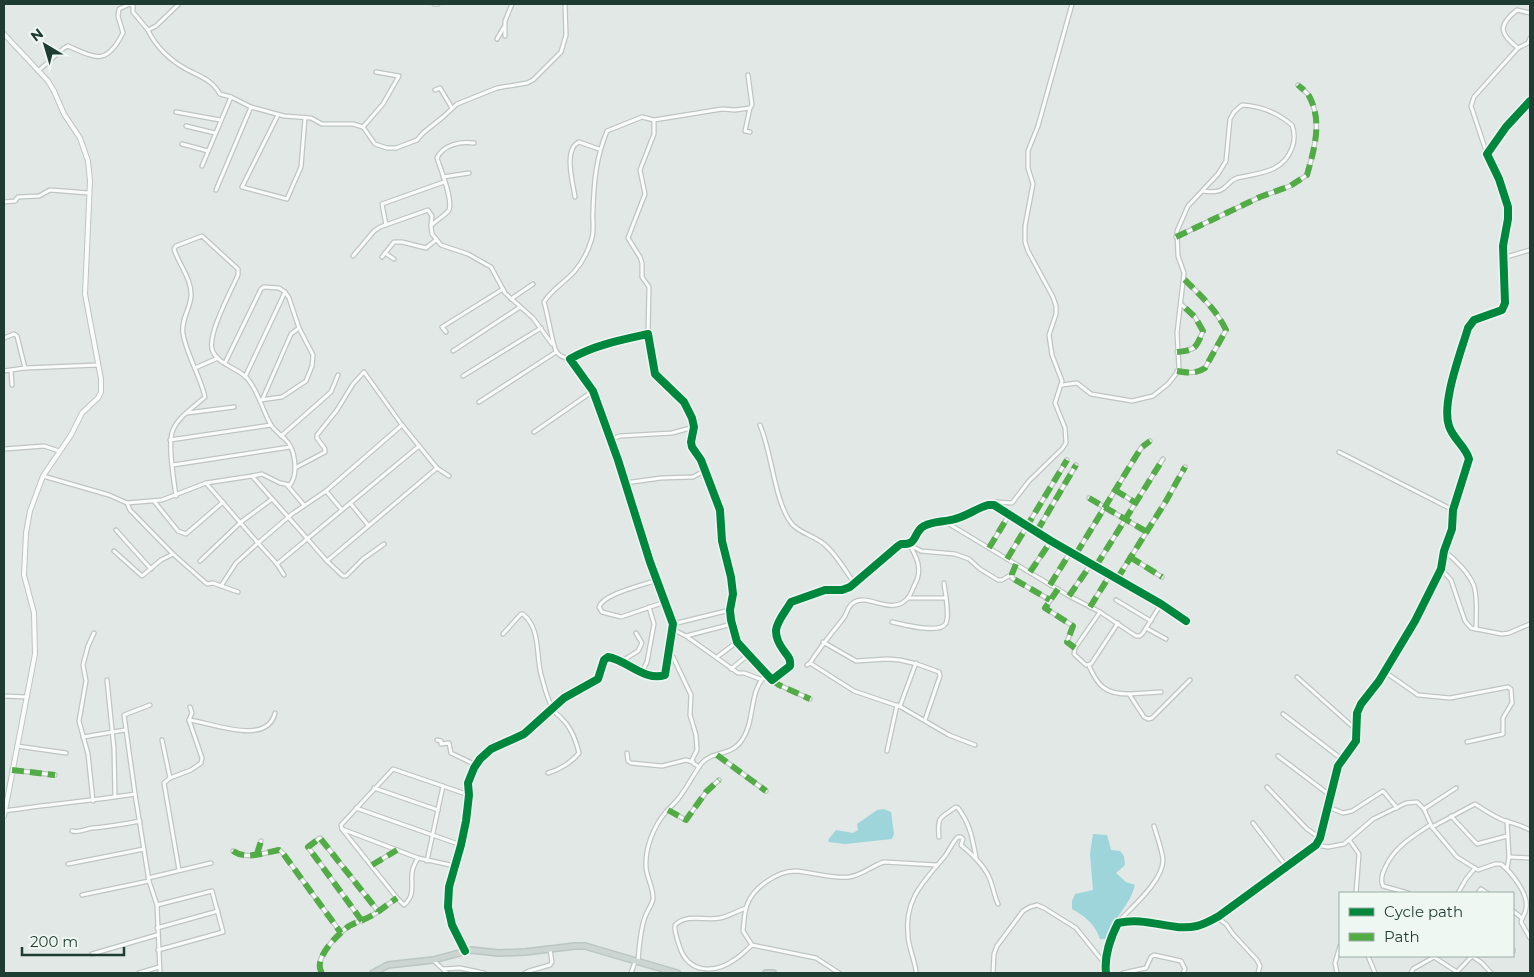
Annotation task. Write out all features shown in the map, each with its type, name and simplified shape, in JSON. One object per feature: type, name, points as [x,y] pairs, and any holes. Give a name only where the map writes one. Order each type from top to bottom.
[{"type":"main road","points":[[373,973],[388,965],[433,960],[471,950],[499,953],[585,946],[678,973]]},
{"type":"main road","points":[[766,973],[773,973]]},
{"type":"street","points":[[38,71],[68,46],[94,57],[112,52],[123,33],[118,16],[119,9],[130,4],[134,5],[133,12],[158,46],[177,63],[208,80],[220,94],[278,115],[311,118],[322,124],[353,124],[363,127],[375,144],[387,148],[396,148],[417,140],[457,104],[497,88],[533,80],[558,57],[565,43],[564,4]]},
{"type":"street","points":[[148,30],[156,26],[179,4]]},
{"type":"street","points":[[497,40],[512,4]]},
{"type":"street","points":[[909,544],[923,527],[956,519],[992,503],[1012,503],[1029,481],[1066,443],[1065,428],[1055,403],[1062,385],[1061,377],[1052,355],[1049,335],[1056,314],[1056,306],[1028,251],[1025,242],[1024,226],[1033,184],[1028,168],[1028,151],[1038,126],[1072,4]]},
{"type":"street","points":[[1518,48],[1506,38],[1503,31],[1507,18],[1517,10],[1530,14]]},
{"type":"street","points":[[504,26],[505,36]]},
{"type":"street","points":[[4,34],[48,82],[83,146],[89,168],[85,294],[101,379],[101,392],[98,398],[82,413],[71,435],[43,476],[30,511],[26,533],[24,575],[34,613],[35,654],[5,801],[4,816]]},
{"type":"street","points":[[1118,923],[1131,920],[1196,927],[1216,917],[1249,894],[1316,845],[1320,838],[1338,766],[1356,741],[1357,713],[1361,704],[1385,672],[1415,621],[1441,569],[1444,550],[1452,529],[1453,510],[1469,459],[1468,454],[1455,438],[1449,426],[1446,412],[1450,388],[1468,328],[1474,320],[1498,313],[1505,303],[1502,258],[1508,207],[1471,106],[1474,97],[1518,48],[1528,43],[1530,38]]},
{"type":"street","points":[[363,127],[383,104],[400,76],[376,72]]},
{"type":"street","points":[[748,75],[752,104],[745,132],[750,132]]},
{"type":"street","points":[[1176,237],[1260,197],[1290,186],[1307,175],[1316,142],[1316,114],[1309,95],[1298,85]]},
{"type":"street","points":[[435,90],[440,88],[452,108]]},
{"type":"street","points":[[202,166],[231,97]]},
{"type":"street","points":[[1487,154],[1506,126],[1530,101]]},
{"type":"street","points":[[1062,385],[1077,383],[1091,394],[1132,401],[1153,396],[1168,384],[1179,369],[1177,333],[1184,273],[1178,256],[1176,237],[1188,206],[1202,191],[1218,174],[1226,161],[1230,119],[1234,112],[1242,105],[1267,110],[1292,125],[1295,132],[1294,141],[1283,164],[1252,176],[1231,181],[1224,189],[1219,191],[1202,191]]},
{"type":"street","points":[[216,190],[252,107]]},
{"type":"street","points":[[553,346],[544,302],[575,270],[591,242],[593,234],[594,178],[599,149],[607,131],[642,117],[654,120],[750,108]]},
{"type":"street","points":[[176,112],[220,120]]},
{"type":"street","points":[[278,115],[242,187],[288,199],[301,167],[305,118]]},
{"type":"street","points":[[654,120],[654,134],[640,170],[645,194],[628,238],[640,256],[642,277],[649,287],[648,334],[655,374],[684,402],[692,418],[694,427],[692,447],[706,470],[720,510],[722,541],[733,594],[730,610],[737,642],[772,680],[810,699]]},
{"type":"street","points":[[186,126],[215,133]]},
{"type":"street","points":[[575,197],[571,169],[571,149],[579,142],[599,149]]},
{"type":"street","points":[[431,226],[438,218],[447,213],[450,208],[449,196],[437,158],[440,152],[459,143],[474,143]]},
{"type":"street","points":[[182,144],[208,151]]},
{"type":"street","points":[[443,177],[469,173]]},
{"type":"street","points":[[386,225],[382,204],[444,182]]},
{"type":"street","points":[[4,202],[15,201],[18,197],[39,196],[50,190],[89,193]]},
{"type":"street","points":[[353,256],[374,231],[428,210],[432,216],[432,234],[440,245],[468,254],[491,267],[511,299],[541,328],[556,352],[570,360],[593,391],[673,624],[664,675],[657,677],[642,672],[617,658],[608,657],[604,660],[598,679],[577,690],[524,734],[491,749],[476,765],[468,784],[469,796],[461,845],[449,887],[448,907],[452,925],[465,951]]},
{"type":"street","points":[[43,476],[109,495],[127,503],[154,501],[176,496],[206,483],[262,474],[280,483],[292,482],[295,468],[294,458],[286,439],[271,425],[261,399],[253,386],[245,377],[218,358],[212,350],[213,334],[238,275],[238,269],[202,236],[176,246],[174,249],[178,262],[190,285],[191,298],[184,315],[183,331],[185,343],[206,397],[187,413],[172,430],[170,440],[176,496]]},
{"type":"street","points":[[382,257],[394,242],[426,248],[436,240]]},
{"type":"street","points":[[1502,258],[1530,250]]},
{"type":"street","points":[[385,253],[394,259]]},
{"type":"street","points":[[1178,371],[1192,373],[1200,372],[1205,368],[1226,330],[1221,319],[1210,305],[1184,279]]},
{"type":"street","points":[[511,299],[533,284]]},
{"type":"street","points":[[225,363],[261,289],[264,287],[279,288],[285,292],[289,298],[299,328],[313,355],[312,366],[306,381],[282,397],[261,399]]},
{"type":"street","points":[[446,332],[442,326],[504,289]]},
{"type":"street","points":[[245,377],[285,292]]},
{"type":"street","points":[[1177,352],[1193,350],[1198,345],[1203,331],[1195,317],[1181,304]]},
{"type":"street","points":[[453,351],[520,307]]},
{"type":"street","points":[[261,399],[291,334],[299,328]]},
{"type":"street","points":[[463,376],[541,328]]},
{"type":"street","points":[[4,338],[14,334],[17,336],[25,368]]},
{"type":"street","points":[[570,360],[592,348],[648,334]]},
{"type":"street","points":[[479,402],[556,352]]},
{"type":"street","points":[[195,368],[218,358]]},
{"type":"street","points":[[4,371],[25,368],[98,365]]},
{"type":"street","points":[[11,370],[12,385]]},
{"type":"street","points":[[295,468],[325,452],[317,435],[341,404],[353,384],[364,372],[419,446],[437,468],[449,476]]},
{"type":"street","points":[[281,436],[331,392],[338,375]]},
{"type":"street","points":[[534,432],[593,391]]},
{"type":"street","points":[[187,413],[234,407]]},
{"type":"street","points":[[221,586],[236,563],[258,543],[304,505],[326,491],[402,424]]},
{"type":"street","points":[[170,440],[271,425]]},
{"type":"street","points":[[760,425],[766,438],[780,499],[789,521],[794,527],[824,544],[841,563],[854,583]]},
{"type":"street","points":[[611,439],[620,436],[672,433],[694,427]]},
{"type":"street","points":[[1076,554],[1141,448],[1150,441]]},
{"type":"street","points":[[4,449],[44,446],[59,451]]},
{"type":"street","points":[[277,564],[419,446]]},
{"type":"street","points":[[173,465],[290,447]]},
{"type":"street","points":[[1339,452],[1453,510]]},
{"type":"street","points":[[1096,566],[1163,459]]},
{"type":"street","points":[[1007,559],[1067,460]]},
{"type":"street","points":[[1037,531],[1076,465]]},
{"type":"street","points":[[1117,579],[1185,467]]},
{"type":"street","points":[[327,561],[437,468]]},
{"type":"street","points":[[625,483],[662,478],[693,477],[706,470]]},
{"type":"street","points":[[252,476],[306,539],[339,573],[346,576],[384,544]]},
{"type":"street","points":[[206,483],[277,564],[284,575]]},
{"type":"street","points":[[286,484],[304,505]]},
{"type":"street","points":[[1115,490],[1136,503]]},
{"type":"street","points":[[326,491],[342,510]]},
{"type":"street","points":[[1089,498],[1147,532]]},
{"type":"street","points":[[200,561],[240,522],[272,499]]},
{"type":"street","points":[[154,501],[178,531],[186,534],[223,502]]},
{"type":"street","points":[[127,503],[130,510],[173,554],[207,584],[213,583],[238,592]]},
{"type":"street","points":[[351,504],[368,525]]},
{"type":"street","points":[[988,505],[1009,514],[1051,541],[1161,604],[1186,621]]},
{"type":"street","points":[[989,548],[1009,514]]},
{"type":"street","points":[[944,521],[1069,596],[1100,612],[1136,636],[1140,636],[1161,604]]},
{"type":"street","points":[[116,530],[151,568]]},
{"type":"street","points":[[1030,572],[1051,541]]},
{"type":"street","points":[[772,680],[790,666],[789,658],[778,643],[775,635],[779,621],[791,602],[825,590],[842,590],[854,583],[901,544],[909,544],[921,551],[955,554],[969,559],[980,569],[998,580],[1002,580],[1012,574],[1016,564]]},
{"type":"street","points":[[908,598],[920,572],[915,554],[909,544]]},
{"type":"street","points":[[1444,550],[1470,579],[1474,587],[1476,629]]},
{"type":"street","points":[[114,551],[142,576],[161,560],[173,554]]},
{"type":"street","points":[[1050,584],[1071,551]]},
{"type":"street","points":[[1130,558],[1162,577]]},
{"type":"street","points":[[1069,596],[1092,563]]},
{"type":"street","points":[[1441,569],[1451,580],[1465,621],[1471,628],[1509,634],[1530,624]]},
{"type":"street","points":[[1012,574],[1012,578],[1050,600]]},
{"type":"street","points":[[1090,607],[1110,575]]},
{"type":"street","points":[[657,580],[609,596],[601,602],[599,607],[602,612],[621,617],[665,602]]},
{"type":"street","points":[[892,622],[932,629],[942,628],[946,624],[947,616],[944,583]]},
{"type":"street","points":[[1058,589],[1045,608],[1073,626],[1067,642],[1075,648]]},
{"type":"street","points":[[946,598],[908,598],[898,604],[889,606],[862,600],[854,602],[844,618],[823,642],[808,664],[854,691],[899,706],[949,735],[975,745]]},
{"type":"street","points":[[1116,600],[1150,621]]},
{"type":"street","points":[[642,672],[654,624],[649,608]]},
{"type":"street","points":[[673,624],[730,610]]},
{"type":"street","points":[[1100,612],[1075,648],[1074,654],[1076,657],[1089,666],[1100,686],[1117,694],[1161,692]]},
{"type":"street","points":[[503,634],[521,614],[528,618],[534,629],[540,658],[540,671],[554,711],[564,720],[572,732],[579,753],[555,771],[548,773]]},
{"type":"street","points":[[1089,666],[1118,623]]},
{"type":"street","points":[[686,636],[732,624]]},
{"type":"street","points":[[1146,628],[1166,639]]},
{"type":"street","points":[[672,629],[686,636],[731,669],[760,680]]},
{"type":"street","points":[[93,801],[88,754],[79,721],[86,681],[83,665],[94,633]]},
{"type":"street","points":[[622,662],[640,648],[642,643],[636,633]]},
{"type":"street","points":[[716,657],[737,642]]},
{"type":"street","points":[[823,642],[856,661],[887,659],[916,663],[940,673],[925,720]]},
{"type":"street","points":[[731,669],[748,655]]},
{"type":"street","points":[[667,656],[673,657],[691,695],[690,715],[696,735],[697,750],[692,760],[693,763]]},
{"type":"street","points":[[887,751],[899,706],[916,663]]},
{"type":"street","points":[[1385,672],[1418,695],[1450,698],[1508,687],[1512,703],[1503,718],[1503,734],[1467,742]]},
{"type":"street","points":[[631,973],[636,962],[645,918],[653,901],[646,866],[647,849],[653,831],[668,810],[678,800],[703,762],[714,755],[735,749],[743,739],[751,723],[751,710],[760,680],[767,674]]},
{"type":"street","points":[[1296,677],[1352,726],[1357,728]]},
{"type":"street","points":[[107,680],[115,797]]},
{"type":"street","points":[[1129,694],[1144,717],[1148,719],[1152,718],[1190,680]]},
{"type":"street","points":[[4,696],[27,698]]},
{"type":"street","points":[[150,705],[125,714],[125,730],[129,744],[148,879],[156,905],[160,973]]},
{"type":"street","points":[[179,870],[164,783],[170,778],[191,770],[201,763],[202,758],[189,720],[192,712],[190,707]]},
{"type":"street","points":[[189,720],[223,728],[251,730],[267,726],[274,721],[276,713]]},
{"type":"street","points":[[1283,714],[1343,760]]},
{"type":"street","points":[[84,737],[125,730]]},
{"type":"street","points":[[162,740],[170,778]]},
{"type":"street","points":[[437,740],[441,741],[441,744],[449,743],[451,753],[476,765]]},
{"type":"street","points":[[17,746],[66,753]]},
{"type":"street","points":[[627,753],[628,761],[631,763],[662,766],[686,760],[700,767]]},
{"type":"street","points":[[717,755],[766,791]]},
{"type":"street","points":[[1278,756],[1331,796]]},
{"type":"street","points":[[418,858],[412,872],[413,890],[411,897],[405,905],[397,898],[342,829],[341,824],[393,769],[469,796]]},
{"type":"street","points":[[12,770],[55,775]]},
{"type":"street","points":[[668,810],[686,820],[706,792],[719,780]]},
{"type":"street","points":[[427,861],[444,786]]},
{"type":"street","points":[[1267,787],[1307,829],[1320,838]]},
{"type":"street","points":[[374,788],[438,810]]},
{"type":"street","points":[[1424,809],[1456,788]]},
{"type":"street","points":[[1328,807],[1343,813],[1352,811],[1383,791],[1397,808]]},
{"type":"street","points":[[5,810],[93,801],[135,794]]},
{"type":"street","points":[[1316,845],[1328,847],[1344,844],[1350,841],[1368,823],[1413,802],[1420,804],[1431,826],[1457,857],[1478,870],[1495,864],[1501,864],[1507,869],[1528,898],[1521,922],[1530,938]]},
{"type":"street","points":[[1404,892],[1383,886],[1381,881],[1390,855],[1404,843],[1431,826],[1475,804],[1490,814],[1530,830]]},
{"type":"street","points":[[939,837],[938,822],[956,807],[958,808],[967,820],[976,858]]},
{"type":"street","points":[[356,808],[461,845]]},
{"type":"street","points":[[1451,816],[1477,844],[1507,836]]},
{"type":"street","points":[[72,831],[78,832],[90,828],[140,821]]},
{"type":"street","points":[[1507,821],[1509,857],[1507,869]]},
{"type":"street","points":[[1253,823],[1286,866]]},
{"type":"street","points":[[1106,973],[1105,964],[1109,941],[1118,923],[1153,885],[1162,870],[1163,859],[1154,826]]},
{"type":"street","points":[[342,829],[427,861],[455,866]]},
{"type":"street","points":[[916,973],[917,969],[909,947],[907,921],[910,906],[920,888],[958,837],[963,839],[960,845],[976,858],[990,879],[998,904]]},
{"type":"street","points":[[362,921],[308,847],[320,838],[378,911]]},
{"type":"street","points":[[257,854],[261,840]]},
{"type":"street","points":[[1350,841],[1359,854],[1356,892]]},
{"type":"street","points":[[68,864],[144,849]]},
{"type":"street","points":[[233,850],[238,854],[247,856],[279,850],[282,852],[341,933]]},
{"type":"street","points":[[372,865],[397,850]]},
{"type":"street","points":[[1509,857],[1530,858]]},
{"type":"street","points":[[839,973],[816,958],[752,945],[743,931],[746,908],[752,894],[782,873],[793,871],[844,877],[865,872],[884,862],[937,865]]},
{"type":"street","points":[[82,895],[210,863]]},
{"type":"street","points":[[1459,892],[1475,868]]},
{"type":"street","points":[[156,905],[212,891],[223,932],[158,950]]},
{"type":"street","points":[[322,973],[318,965],[321,956],[341,933],[397,898]]},
{"type":"street","points":[[993,973],[994,954],[997,946],[1023,911],[1037,905],[1076,928],[1105,964]]},
{"type":"street","points":[[746,908],[718,919],[696,918],[684,920],[675,925],[674,930],[682,953],[688,962],[694,966],[709,970],[716,969],[733,961],[752,945]]},
{"type":"street","points":[[157,928],[218,911]]},
{"type":"street","points":[[1514,912],[1522,918]]},
{"type":"street","points":[[1216,917],[1226,924],[1257,960],[1260,966],[1258,973]]},
{"type":"street","points":[[92,954],[157,936]]},
{"type":"street","points":[[525,973],[550,965],[552,962],[550,949]]},
{"type":"street","points":[[1337,973],[1335,963],[1339,949]]},
{"type":"street","points":[[1122,973],[1146,968],[1151,957],[1154,955],[1181,961],[1185,969],[1183,973]]},
{"type":"street","points":[[1368,957],[1375,973]]},
{"type":"street","points":[[1411,973],[1413,969],[1433,957]]},
{"type":"street","points":[[1436,957],[1458,973],[1471,957]]},
{"type":"street","points":[[1473,957],[1491,973]]},
{"type":"street","points":[[433,960],[447,973]]},
{"type":"street","points":[[139,973],[159,967]]},
{"type":"street","points":[[443,969],[460,968],[484,973]]},
{"type":"water","points":[[884,809],[891,812],[894,834],[892,839],[845,844],[829,842],[828,840],[836,830],[853,833],[858,830],[857,824],[877,810]]},
{"type":"water","points":[[1093,834],[1107,835],[1111,850],[1120,851],[1124,856],[1125,865],[1116,873],[1126,882],[1135,885],[1133,893],[1109,932],[1107,939],[1100,939],[1089,921],[1072,909],[1072,901],[1075,894],[1093,890],[1090,854]]},
{"type":"marked path","points":[[1176,237],[1260,197],[1290,186],[1307,175],[1316,136],[1316,115],[1309,96],[1298,85]]},
{"type":"marked path","points":[[1177,371],[1192,372],[1205,368],[1226,330],[1213,309],[1184,279]]},
{"type":"marked path","points":[[1177,352],[1192,349],[1199,341],[1203,331],[1195,317],[1181,304]]},
{"type":"marked path","points":[[1076,554],[1141,448],[1150,441]]},
{"type":"marked path","points":[[1096,566],[1163,459]]},
{"type":"marked path","points":[[1007,559],[1067,460]]},
{"type":"marked path","points":[[1037,531],[1076,465]]},
{"type":"marked path","points":[[1117,579],[1185,467]]},
{"type":"marked path","points":[[1115,490],[1136,503]]},
{"type":"marked path","points":[[1089,498],[1147,532]]},
{"type":"marked path","points":[[989,548],[1009,515]]},
{"type":"marked path","points":[[1030,572],[1051,541]]},
{"type":"marked path","points":[[1050,585],[1071,551]]},
{"type":"marked path","points":[[1130,557],[1162,577]]},
{"type":"marked path","points":[[1069,596],[1092,563]]},
{"type":"marked path","points":[[1016,564],[1012,578],[1050,600]]},
{"type":"marked path","points":[[1090,607],[1110,575]]},
{"type":"marked path","points":[[1058,589],[1045,608],[1073,626],[1067,642],[1075,648]]},
{"type":"marked path","points":[[772,680],[810,699]]},
{"type":"marked path","points":[[717,755],[766,791]]},
{"type":"marked path","points":[[12,770],[55,775]]},
{"type":"marked path","points":[[668,810],[686,820],[706,792],[719,780]]},
{"type":"marked path","points":[[362,921],[308,847],[320,838],[378,911]]},
{"type":"marked path","points":[[257,854],[261,841]]},
{"type":"marked path","points":[[233,851],[244,855],[279,850],[282,852],[341,933]]},
{"type":"marked path","points":[[372,865],[397,850]]},
{"type":"marked path","points":[[322,973],[320,961],[323,954],[339,935],[349,926],[378,912],[397,898]]},
{"type":"cycle path","points":[[1106,973],[1108,947],[1118,923],[1139,921],[1178,927],[1197,926],[1206,923],[1219,916],[1316,845],[1320,838],[1338,766],[1356,741],[1357,713],[1361,704],[1379,681],[1415,621],[1441,569],[1444,551],[1452,529],[1453,510],[1469,459],[1453,435],[1447,416],[1453,377],[1468,328],[1474,320],[1502,310],[1505,303],[1503,246],[1508,219],[1508,207],[1499,179],[1487,154],[1506,127],[1530,101]]},
{"type":"cycle path","points":[[465,951],[452,925],[448,907],[449,887],[466,821],[469,795],[468,783],[480,759],[491,749],[524,734],[564,698],[598,679],[604,660],[608,657],[650,676],[665,675],[673,624],[650,562],[618,460],[593,391],[570,359],[579,354],[608,344],[648,334],[655,374],[684,402],[692,418],[694,427],[692,447],[701,460],[720,510],[722,541],[733,594],[730,610],[731,620],[737,642],[772,680],[790,666],[790,659],[779,643],[776,631],[779,620],[791,602],[825,590],[842,590],[850,587],[898,546],[913,541],[924,526],[959,518],[988,505],[994,505],[1051,541],[1161,604],[1186,621]]}]
